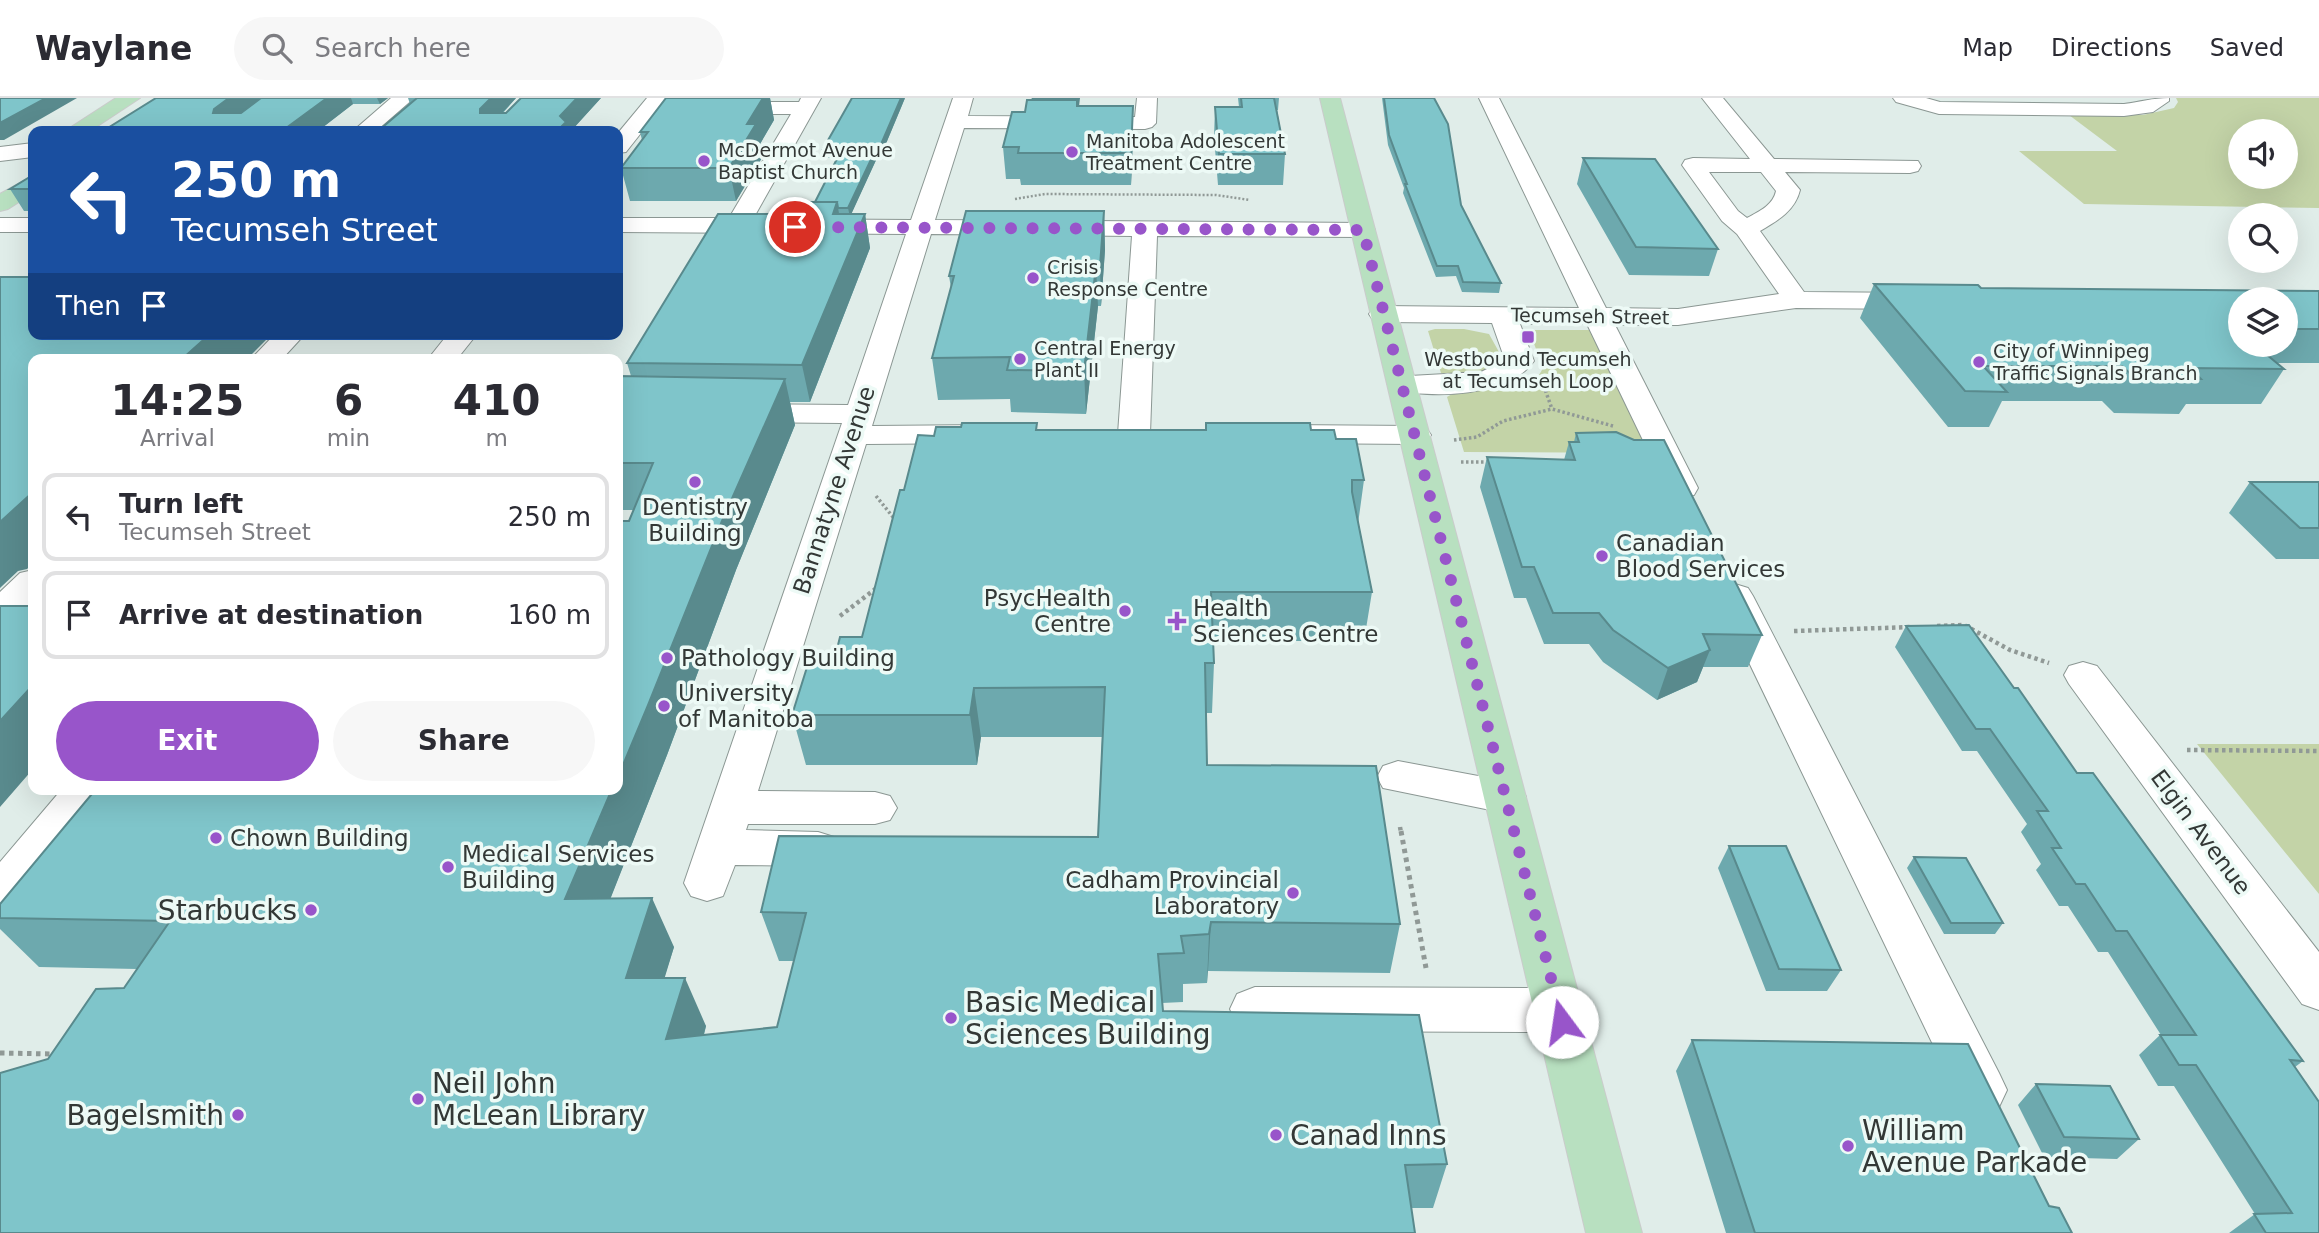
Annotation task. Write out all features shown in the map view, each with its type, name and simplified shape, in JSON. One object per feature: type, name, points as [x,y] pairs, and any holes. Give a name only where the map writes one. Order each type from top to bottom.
[{"type":"main road","points":[[84,126],[130,98]]},
{"type":"main road","points":[[1330,98],[1402,383],[1434,438],[1546,1003],[1614,1233]]},
{"type":"main road","points":[[0,177],[28,160]]},
{"type":"main road","points":[[0,204],[28,186]]},
{"type":"street","points":[[369,126],[404,98]]},
{"type":"street","name":"Bannatyne Avenue","points":[[719,846],[963,98]]},
{"type":"street","points":[[955,122],[1145,123],[1147,98]]},
{"type":"street","points":[[1489,98],[1695,516]]},
{"type":"street","points":[[1713,98],[1788,190],[1788,199],[1779,208],[1746,229]]},
{"type":"street","points":[[1903,98],[1933,107],[1975,103],[2138,109],[2155,104],[2159,98]]},
{"type":"street","points":[[623,141],[654,103],[808,103],[737,226]]},
{"type":"street","points":[[0,155],[28,151]]},
{"type":"street","points":[[1796,300],[1746,229],[1730,216],[1693,165],[1910,166]]},
{"type":"street","points":[[0,225],[28,225]]},
{"type":"street","points":[[678,248],[692,226]]},
{"type":"street","points":[[623,230],[737,226],[767,237],[836,238],[919,228],[1363,230]]},
{"type":"street","points":[[1134,434],[1145,229]]},
{"type":"street","name":"Tecumseh Street","points":[[1383,314],[1678,317],[1796,300],[1945,301]]},
{"type":"street","points":[[1402,383],[1480,381],[1500,378],[1514,370],[1520,360],[1503,315]]},
{"type":"street","points":[[270,354],[285,340]]},
{"type":"street","points":[[446,354],[458,340]]},
{"type":"street","points":[[712,412],[855,425],[1014,434]]},
{"type":"street","points":[[1253,434],[1434,438]]},
{"type":"street","points":[[1720,565],[1997,1122]]},
{"type":"street","points":[[0,613],[28,586]]},
{"type":"street","name":"Elgin Avenue","points":[[2083,675],[2319,989]]},
{"type":"street","points":[[1398,778],[1506,797]]},
{"type":"street","points":[[0,894],[82,795]]},
{"type":"street","points":[[719,846],[876,808]]},
{"type":"street","points":[[719,846],[818,849]]},
{"type":"street","points":[[1255,1009],[1546,1003]]},
{"type":"path","points":[[1012,200],[1045,194],[1216,195],[1237,196],[1250,201],[1256,209]]},
{"type":"path","points":[[1434,438],[1477,437],[1503,421],[1552,409],[1601,421],[1642,439],[1659,442]]},
{"type":"path","points":[[1461,462],[1502,461]]},
{"type":"path","points":[[876,496],[902,529]]},
{"type":"path","points":[[840,616],[885,581]]},
{"type":"path","points":[[1936,626],[1964,625],[2010,649],[2083,675]]},
{"type":"path","points":[[1750,627],[1783,631],[1922,626]]},
{"type":"path","points":[[718,653],[754,653]]},
{"type":"path","points":[[2139,750],[2319,751]]},
{"type":"path","points":[[1400,827],[1427,976]]},
{"type":"path","points":[[0,1053],[66,1054]]},
{"type":"green space","points":[[2176,98],[2319,98],[2319,208],[2298,208],[2298,203],[2228,203],[2228,206],[2084,204],[2019,151],[2117,151],[2069,115],[2143,115],[2174,108],[2178,102]]},
{"type":"green space","points":[[1464,329],[1489,334],[1502,364],[1481,373],[1441,373],[1428,331]]},
{"type":"green space","points":[[1529,330],[1594,330],[1652,453],[1464,452],[1447,397],[1459,391],[1512,391],[1524,388],[1534,381],[1543,368]]},
{"type":"green space","points":[[2197,744],[2319,744],[2319,894]]},
{"type":"building","points":[[0,98],[46,98],[0,123]]},
{"type":"building","points":[[156,98],[229,98],[214,109],[213,113],[241,113],[261,98],[327,98],[289,126],[111,126]]},
{"type":"building","points":[[417,98],[491,98],[480,109],[480,113],[506,113],[521,98],[577,98],[560,116],[566,122],[562,126],[384,126]]},
{"type":"building","points":[[666,98],[763,98],[747,124],[756,124],[729,168],[623,168],[648,132],[640,132]]},
{"type":"building","points":[[852,98],[901,98],[879,149],[876,149],[848,208],[838,208],[837,202],[815,202],[842,149],[823,149]]},
{"type":"building","points":[[1079,98],[1077,106],[1077,100],[1032,100]]},
{"type":"building","points":[[1241,98],[1274,98],[1285,154],[1219,154],[1215,107],[1242,107]]},
{"type":"building","points":[[1384,98],[1434,98],[1448,124],[1461,205],[1501,283],[1463,282],[1458,266],[1437,266],[1389,135]]},
{"type":"building","points":[[1027,100],[1077,100],[1077,106],[1133,106],[1131,153],[1018,153],[1019,147],[1003,147],[1012,112],[1025,112]]},
{"type":"building","points":[[1583,158],[1655,159],[1718,249],[1636,247]]},
{"type":"building","points":[[28,178],[28,189],[10,189]]},
{"type":"building","points":[[798,202],[837,202],[833,214],[865,214],[802,365],[627,363],[718,214],[792,214]]},
{"type":"building","points":[[966,211],[1104,211],[1100,266],[1096,266],[1084,371],[1007,370],[1010,357],[932,358],[954,276],[949,276]]},
{"type":"building","points":[[0,277],[28,277],[28,340],[203,340],[188,354],[28,354],[28,497],[0,522]]},
{"type":"building","points":[[1874,284],[1978,285],[1981,288],[2228,290],[2228,357],[2270,357],[2284,369],[2190,368],[2201,379],[2135,378],[2122,366],[1983,366],[2007,392],[1965,391]]},
{"type":"building","points":[[2298,291],[2319,291],[2319,329],[2298,329]]},
{"type":"building","points":[[623,376],[785,379],[722,521],[623,765],[623,521],[629,521],[653,463],[623,463]]},
{"type":"building","name":"University of Manitoba","points":[[962,423],[1037,423],[1036,430],[1206,430],[1206,423],[1310,423],[1311,430],[1334,430],[1336,439],[1356,439],[1364,480],[1352,480],[1352,492],[1372,592],[1211,592],[1214,663],[1205,663],[1207,765],[1376,766],[1400,924],[1211,922],[1209,934],[1181,936],[1184,953],[1158,954],[1163,1011],[1419,1015],[1447,1164],[1405,1165],[1415,1233],[0,1233],[0,1073],[48,1059],[96,989],[124,988],[170,921],[0,918],[0,904],[91,795],[609,795],[565,899],[652,898],[626,978],[685,978],[666,1039],[777,1027],[806,913],[761,912],[779,836],[1098,837],[1105,687],[974,688],[970,715],[792,715],[808,664],[833,665],[840,637],[862,637],[900,490],[904,490],[918,435],[934,436],[936,427],[961,427]]},
{"type":"building","name":"Canadian Blood Services","points":[[1616,432],[1634,440],[1664,440],[1762,635],[1703,634],[1710,650],[1668,668],[1613,630],[1599,613],[1553,613],[1534,567],[1522,567],[1487,457],[1575,460],[1569,442],[1579,442],[1576,433]]},
{"type":"building","points":[[2250,482],[2319,482],[2319,528],[2300,528]]},
{"type":"building","points":[[0,606],[28,606],[28,690],[0,721]]},
{"type":"building","points":[[1969,625],[2014,688],[2018,688],[2077,773],[2093,773],[2303,1061],[2290,1060],[2319,1102],[2319,1233],[2266,1233],[2254,1214],[2292,1213],[2196,1065],[2179,1065],[2160,1035],[2196,1035],[2127,931],[2116,931],[2085,884],[2076,884],[2052,848],[2061,848],[2037,811],[2048,811],[1990,729],[1976,729],[1906,626]]},
{"type":"building","points":[[1729,846],[1786,846],[1841,970],[1779,969]]},
{"type":"building","points":[[1914,857],[1966,858],[2003,923],[1951,923]]},
{"type":"building","name":"William Avenue Parkade","points":[[1692,1040],[1968,1044],[2049,1206],[2059,1208],[2072,1233],[1755,1233]]},
{"type":"building","points":[[2036,1084],[2110,1086],[2139,1139],[2064,1137]]},
{"type":"place","name":"Manitoba Adolescent Treatment Centre","points":[[1072,152]]},
{"type":"place","name":"McDermot Avenue Baptist Church","points":[[704,161]]},
{"type":"place","name":"Crisis Response Centre","points":[[1033,278]]},
{"type":"place","name":"Westbound Tecumseh at Tecumseh Loop","points":[[1528,337]]},
{"type":"place","name":"Central Energy Plant II","points":[[1020,359]]},
{"type":"place","name":"City of Winnipeg Traffic Signals Branch","points":[[1979,362]]},
{"type":"place","name":"Dentistry Building","points":[[695,482]]},
{"type":"place","name":"Canadian Blood Services","points":[[1602,556]]},
{"type":"place","name":"PsycHealth Centre","points":[[1125,611]]},
{"type":"place","name":"Health Sciences Centre","points":[[1177,621]]},
{"type":"place","name":"Pathology Building","points":[[667,658]]},
{"type":"place","name":"University of Manitoba","points":[[664,706]]},
{"type":"place","name":"Chown Building","points":[[216,838]]},
{"type":"place","name":"Medical Services Building","points":[[448,867]]},
{"type":"place","name":"Cadham Provincial Laboratory","points":[[1293,893]]},
{"type":"place","name":"Starbucks","points":[[311,910]]},
{"type":"place","name":"Basic Medical Sciences Building","points":[[951,1018]]},
{"type":"place","name":"Neil John McLean Library","points":[[418,1099]]},
{"type":"place","name":"Bagelsmith","points":[[238,1115]]},
{"type":"place","name":"Canad Inns","points":[[1276,1135]]},
{"type":"place","name":"William Avenue Parkade","points":[[1848,1146]]},
{"type":"route","points":[[795,227],[1363,230],[1562,1022]]}]
